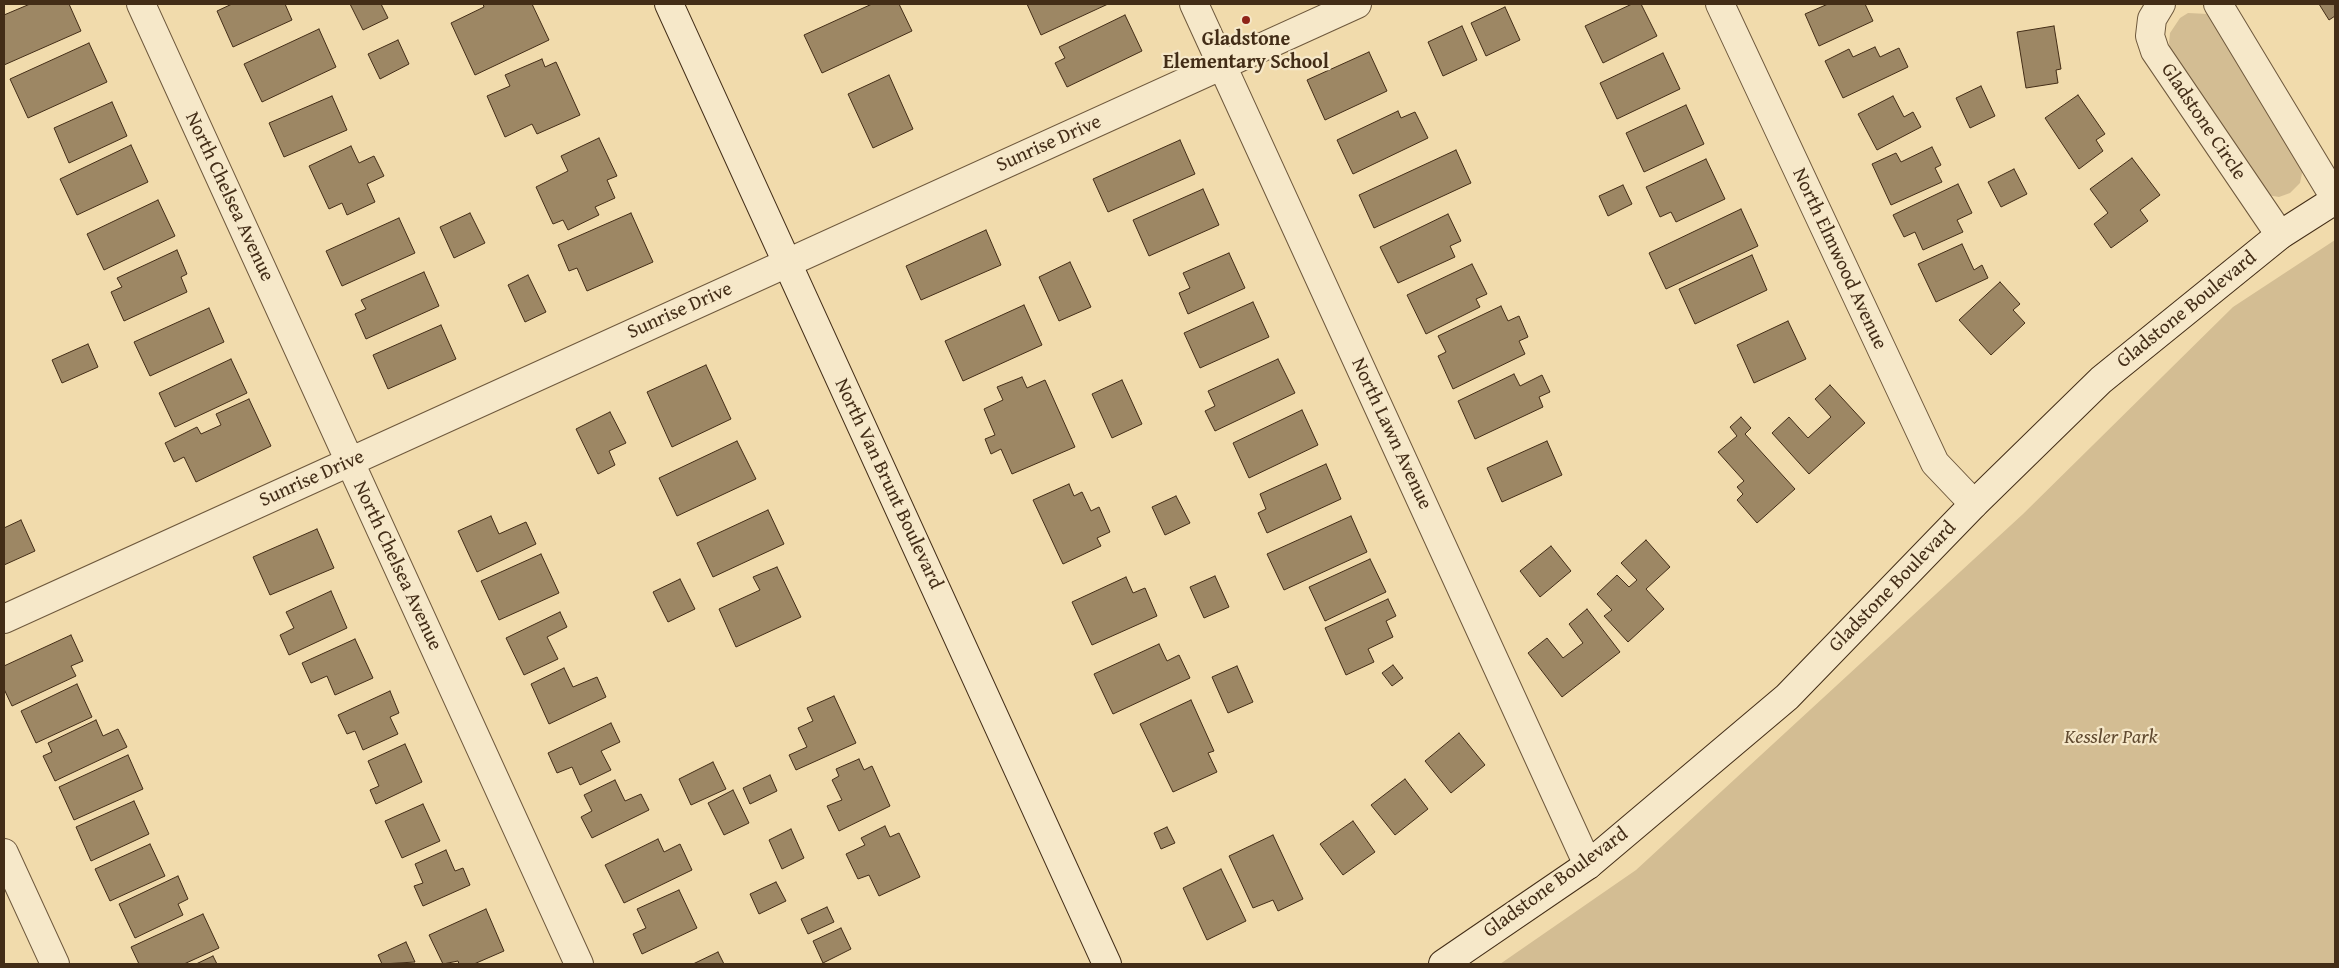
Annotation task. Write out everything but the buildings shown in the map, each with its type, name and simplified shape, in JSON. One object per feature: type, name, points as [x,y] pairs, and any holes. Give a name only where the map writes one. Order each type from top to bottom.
[{"type":"street","name":"North Chelsea Avenue","points":[[140,4],[579,964]]},
{"type":"street","name":"North Van Brunt Boulevard","points":[[669,4],[1107,964]]},
{"type":"street","name":"North Lawn Avenue","points":[[1194,4],[1588,865]]},
{"type":"street","name":"Sunrise Drive","points":[[4,618],[1357,4]]},
{"type":"street","name":"North Elmwood Avenue","points":[[1720,4],[1935,464],[1974,504]]},
{"type":"street","name":"Gladstone Circle","points":[[2161,4],[2152,19],[2150,36],[2156,51],[2280,235]]},
{"type":"street","points":[[2218,4],[2335,199]]},
{"type":"street","name":"Gladstone Boulevard","points":[[1443,964],[1588,865],[1787,697],[1974,504],[2101,380],[2280,235],[2335,199]]},
{"type":"street","points":[[4,853],[55,964]]},
{"type":"green space","points":[[2188,13],[2208,14],[2215,17],[2303,168],[2300,183],[2290,193],[2279,197],[2267,195],[2172,55],[2169,43],[2170,33],[2180,18]]},
{"type":"green space","name":"Kessler Park","points":[[2335,240],[2335,964],[1500,964],[1636,870],[2023,514],[2233,307]]},
{"type":"place","name":"Gladstone Elementary School","points":[[1246,20]]}]
